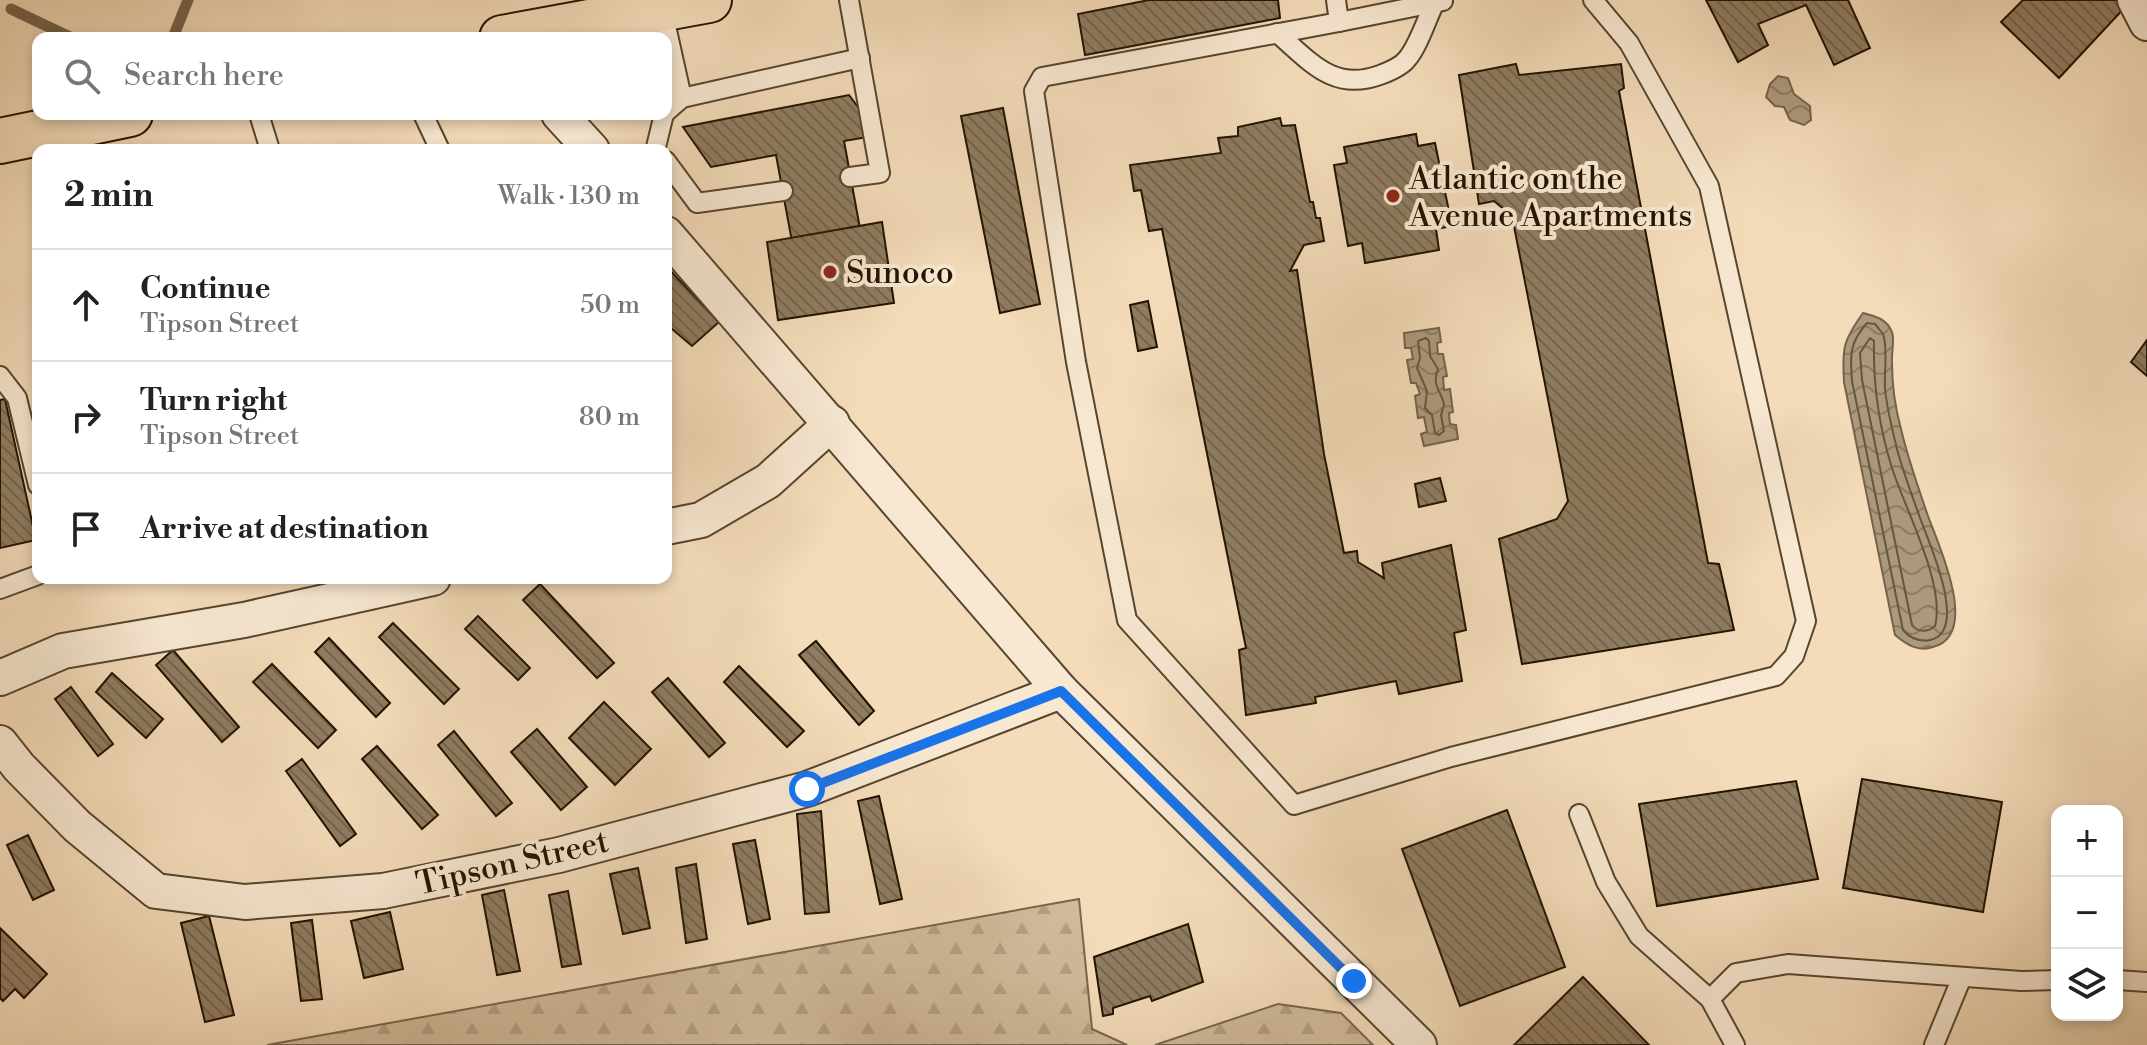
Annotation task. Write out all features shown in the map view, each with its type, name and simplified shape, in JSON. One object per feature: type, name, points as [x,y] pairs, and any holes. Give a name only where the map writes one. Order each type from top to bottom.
[{"type":"main road","points":[[540,32],[709,0]]},
{"type":"main road","points":[[0,141],[50,140],[112,120]]},
{"type":"street","points":[[2135,0],[2147,23]]},
{"type":"street","points":[[564,120],[586,144]]},
{"type":"street","points":[[672,241],[1061,691],[1419,1045]]},
{"type":"street","points":[[672,526],[701,520],[768,481],[832,423]]},
{"type":"street","points":[[0,678],[63,651],[244,620],[406,584]]},
{"type":"street","name":"Tipson Street","points":[[0,743],[77,826],[156,891],[245,902],[383,891],[559,855],[807,789],[1061,691]]},
{"type":"lane","points":[[849,0],[880,173],[850,177]]},
{"type":"lane","points":[[1336,0],[1339,22]]},
{"type":"lane","points":[[1440,1],[1042,77],[1034,91],[1076,362],[1127,620],[1294,805],[1451,757],[1776,676],[1794,656],[1806,621],[1709,186],[1629,43],[1593,0]]},
{"type":"lane","points":[[1277,33],[1319,69],[1337,79],[1363,81],[1387,73],[1407,60],[1440,1]]},
{"type":"lane","points":[[662,8],[667,32]]},
{"type":"lane","points":[[672,53],[682,98]]},
{"type":"lane","points":[[672,107],[682,98],[860,58]]},
{"type":"lane","points":[[261,120],[268,144]]},
{"type":"lane","points":[[426,120],[437,144]]},
{"type":"lane","points":[[658,144],[663,120]]},
{"type":"lane","points":[[672,172],[697,203],[783,191]]},
{"type":"lane","points":[[0,376],[17,398],[32,460]]},
{"type":"lane","points":[[0,589],[32,577]]},
{"type":"lane","points":[[1579,814],[1606,882],[1639,936],[1710,999],[1735,1045]]},
{"type":"lane","points":[[1710,999],[1736,973],[1788,964],[2021,981],[2051,980]]},
{"type":"lane","points":[[1934,1045],[1962,977]]},
{"type":"lane","points":[[2123,980],[2147,982]]},
{"type":"green space","points":[[1079,899],[1092,1029],[1127,1045],[267,1045]]},
{"type":"green space","points":[[1278,1004],[1341,1013],[1373,1045],[1155,1045]]},
{"type":"water","points":[[1778,76],[1788,78],[1794,94],[1810,106],[1811,120],[1804,125],[1790,120],[1784,107],[1775,106],[1766,97],[1770,84]]},
{"type":"water","points":[[1863,313],[1884,321],[1892,332],[1893,380],[1899,421],[1952,588],[1954,625],[1947,639],[1933,647],[1913,647],[1895,635],[1844,382],[1845,345]]},
{"type":"water","points":[[1439,328],[1441,342],[1437,343],[1438,354],[1443,354],[1447,376],[1443,377],[1444,390],[1450,389],[1453,412],[1449,413],[1450,424],[1456,425],[1458,439],[1424,446],[1421,434],[1427,432],[1424,417],[1418,418],[1415,396],[1420,394],[1416,383],[1411,383],[1407,360],[1413,359],[1411,348],[1405,348],[1404,333]]},
{"type":"building","points":[[1149,0],[1278,0],[1280,18],[1085,55],[1078,14]]},
{"type":"building","points":[[1706,0],[1848,0],[1870,48],[1834,65],[1806,5],[1758,24],[1768,45],[1738,62]]},
{"type":"building","points":[[2023,0],[2124,0],[2128,4],[2059,78],[2001,22]]},
{"type":"building","points":[[1516,64],[1519,75],[1621,64],[1624,88],[1619,91],[1708,563],[1719,564],[1734,630],[1522,664],[1499,539],[1557,519],[1568,501],[1512,216],[1494,201],[1479,204],[1459,75]]},
{"type":"building","points":[[849,95],[879,135],[844,141],[861,234],[793,247],[776,155],[711,167],[683,127]]},
{"type":"building","points":[[1003,108],[1040,304],[1000,313],[961,116]]},
{"type":"building","points":[[1280,118],[1282,126],[1295,125],[1310,202],[1313,202],[1316,218],[1320,218],[1324,241],[1304,245],[1290,271],[1297,270],[1324,454],[1344,553],[1357,551],[1358,562],[1384,578],[1382,563],[1451,545],[1466,630],[1454,633],[1462,681],[1399,694],[1396,681],[1315,697],[1316,703],[1246,715],[1239,650],[1246,648],[1162,229],[1149,231],[1141,190],[1134,191],[1130,165],[1221,153],[1218,138],[1238,136],[1238,127]]},
{"type":"building","name":"Atlantic on the Avenue Apartments","points":[[1416,134],[1418,146],[1435,143],[1452,226],[1436,229],[1439,250],[1365,263],[1362,243],[1348,246],[1334,165],[1347,163],[1344,147]]},
{"type":"building","name":"Sunoco","points":[[882,222],[894,303],[778,320],[767,242]]},
{"type":"building","points":[[672,272],[719,322],[692,346],[672,329]]},
{"type":"building","points":[[1148,301],[1157,347],[1138,351],[1130,305]]},
{"type":"building","points":[[2147,340],[2147,376],[2131,362]]},
{"type":"building","points":[[5,399],[32,522],[32,541],[0,548],[0,400]]},
{"type":"building","points":[[1440,478],[1446,501],[1419,507],[1415,484]]},
{"type":"building","points":[[540,584],[614,663],[597,678],[523,600]]},
{"type":"building","points":[[478,616],[530,668],[518,680],[465,629]]},
{"type":"building","points":[[393,623],[459,689],[444,704],[379,637]]},
{"type":"building","points":[[329,638],[390,703],[376,717],[315,652]]},
{"type":"building","points":[[816,641],[874,711],[859,725],[799,655]]},
{"type":"building","points":[[173,650],[239,727],[222,742],[156,665]]},
{"type":"building","points":[[272,664],[336,730],[318,748],[253,682]]},
{"type":"building","points":[[739,666],[804,731],[787,747],[724,682]]},
{"type":"building","points":[[112,673],[163,719],[146,738],[96,692]]},
{"type":"building","points":[[668,678],[725,743],[709,757],[652,692]]},
{"type":"building","points":[[71,687],[113,744],[98,756],[55,699]]},
{"type":"building","points":[[604,702],[651,749],[615,785],[569,738]]},
{"type":"building","points":[[537,729],[587,787],[561,810],[511,752]]},
{"type":"building","points":[[454,731],[512,803],[496,816],[438,745]]},
{"type":"building","points":[[377,746],[438,815],[422,829],[362,759]]},
{"type":"building","points":[[302,759],[356,834],[340,846],[286,771]]},
{"type":"building","points":[[1862,779],[2002,802],[1983,912],[1843,888]]},
{"type":"building","points":[[1796,781],[1818,879],[1657,906],[1639,804]]},
{"type":"building","points":[[879,796],[902,899],[880,904],[858,801]]},
{"type":"building","points":[[1507,810],[1565,967],[1460,1006],[1402,849]]},
{"type":"building","points":[[821,811],[829,912],[805,914],[797,814]]},
{"type":"building","points":[[28,835],[54,890],[33,900],[7,845]]},
{"type":"building","points":[[755,840],[770,919],[748,924],[733,844]]},
{"type":"building","points":[[696,864],[707,939],[686,943],[676,868]]},
{"type":"building","points":[[638,868],[650,928],[623,934],[610,874]]},
{"type":"building","points":[[504,890],[520,971],[497,975],[482,895]]},
{"type":"building","points":[[568,891],[581,964],[562,967],[549,895]]},
{"type":"building","points":[[390,912],[403,969],[364,978],[351,921]]},
{"type":"building","points":[[209,916],[234,1015],[205,1022],[181,923]]},
{"type":"building","points":[[312,920],[322,999],[301,1001],[291,923]]},
{"type":"building","points":[[1188,924],[1203,982],[1152,1001],[1150,996],[1113,1008],[1113,1014],[1103,1016],[1094,957]]},
{"type":"building","points":[[0,928],[47,974],[24,998],[15,989],[3,1001],[0,998]]},
{"type":"building","points":[[1583,977],[1649,1045],[1514,1045]]},
{"type":"waterway","points":[[175,32],[188,0]]},
{"type":"waterway","points":[[11,9],[59,32]]},
{"type":"place","name":"Atlantic on the Avenue Apartments","points":[[1393,196]]},
{"type":"place","name":"Sunoco","points":[[830,272]]},
{"type":"route","points":[[807,789],[1061,691],[1354,981]]}]
